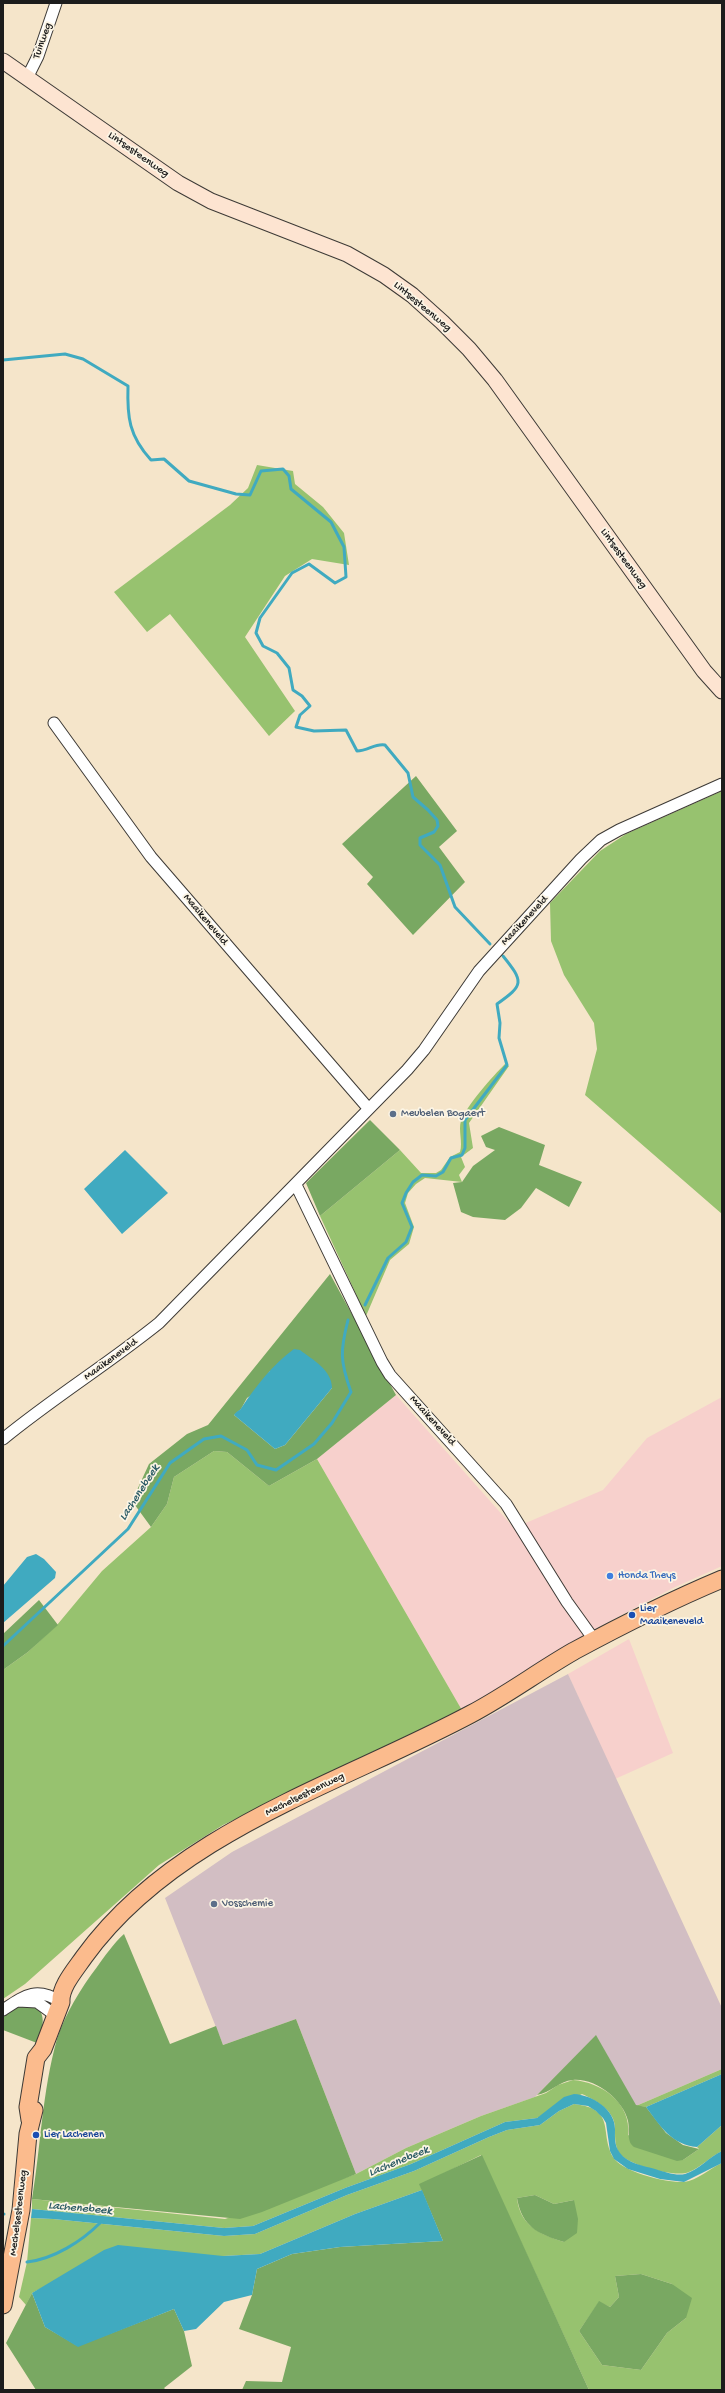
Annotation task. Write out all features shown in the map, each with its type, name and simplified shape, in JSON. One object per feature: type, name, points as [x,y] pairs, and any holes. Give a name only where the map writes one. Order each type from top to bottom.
[{"type":"main road","name":"Mechelsesteenweg","points":[[3,2305],[22,2210],[30,2120],[45,2059],[43,2049],[58,2009],[69,2000],[89,1967],[116,1932],[144,1906],[202,1861],[236,1840],[484,1717],[577,1656],[595,1641],[678,1598],[722,1579]]},
{"type":"street","name":"Tuinweg","points":[[27,78],[38,56],[56,3]]},
{"type":"street","name":"Lintsesteenweg","points":[[3,61],[178,183],[211,201],[347,254],[384,275],[412,296],[469,349],[495,380],[686,646],[722,691]]},
{"type":"street","name":"Maaikeneveld","points":[[54,723],[151,856],[368,1108]]},
{"type":"street","name":"Maaikeneveld","points":[[3,1439],[33,1414],[118,1356],[159,1323],[296,1186],[424,1050],[479,971],[596,845],[619,830],[722,784]]},
{"type":"street","name":"Maaikeneveld","points":[[296,1186],[382,1362],[390,1375],[506,1504],[567,1602],[595,1641]]},
{"type":"street","points":[[3,2010],[33,1993],[54,1998],[58,2009]]},
{"type":"shaded area","points":[[396,1395],[514,1528],[603,1490],[647,1438],[722,1397],[722,1566],[673,1588],[597,1628],[463,1712],[317,1459]]},
{"type":"shaded area","points":[[629,1639],[673,1753],[615,1779],[568,1674]]},
{"type":"shaded area","points":[[568,1674],[722,2008],[722,2069],[636,2106],[596,2036],[535,2097],[481,2116],[406,2148],[356,2174],[296,2019],[223,2045],[165,1898],[232,1852]]},
{"type":"green space","points":[[257,465],[293,471],[295,484],[323,507],[344,533],[349,565],[312,559],[285,576],[245,637],[295,711],[269,736],[170,614],[147,632],[114,592],[230,505],[248,488]]},
{"type":"green space","points":[[416,776],[457,831],[439,847],[465,882],[413,935],[367,884],[373,877],[342,844]]},
{"type":"green space","points":[[722,791],[722,1214],[585,1095],[597,1049],[594,1023],[564,975],[551,941],[550,903],[600,851],[626,834]]},
{"type":"green space","points":[[505,1064],[509,1066],[469,1123],[473,1148],[461,1157],[465,1167],[459,1175],[462,1182],[425,1178],[416,1184],[408,1193],[405,1203],[414,1227],[409,1244],[390,1260],[366,1316],[320,1216],[400,1150],[421,1173],[436,1173],[441,1170],[450,1157],[460,1152],[460,1125],[464,1114],[481,1091]]},
{"type":"green space","points":[[370,1120],[400,1150],[320,1216],[306,1183]]},
{"type":"green space","points":[[499,1127],[545,1145],[539,1165],[582,1182],[569,1207],[536,1188],[521,1208],[505,1220],[473,1217],[461,1212],[453,1183],[462,1182],[473,1166],[495,1150],[486,1147],[481,1136]]},
{"type":"green space","points":[[330,1274],[396,1395],[317,1459],[269,1486],[227,1452],[214,1451],[174,1477],[167,1504],[151,1527],[132,1501],[149,1464],[187,1434],[208,1425]],"holes":[[[270,1371],[332,1388],[285,1445],[275,1449],[234,1415],[241,1409],[247,1398],[253,1394]]]},
{"type":"green space","points":[[214,1451],[227,1452],[269,1486],[317,1459],[463,1712],[223,1825],[159,1865],[25,1984],[3,1999],[3,1670],[28,1652],[57,1625],[102,1571],[151,1527],[167,1504],[174,1477]]},
{"type":"green space","points":[[39,1600],[58,1625],[28,1652],[3,1670],[3,1634]]},
{"type":"green space","points":[[124,1934],[170,2044],[216,2026],[223,2045],[296,2019],[356,2174],[262,2212],[240,2219],[32,2199],[48,2079],[60,2030],[79,1992],[109,1950]]},
{"type":"green space","points":[[20,2004],[37,2006],[42,2015],[43,2024],[37,2043],[3,2030],[3,2013]]},
{"type":"green space","points":[[596,2035],[636,2105],[646,2107],[666,2133],[683,2145],[699,2149],[683,2160],[677,2161],[634,2147],[629,2139],[628,2121],[621,2105],[607,2092],[582,2080],[568,2081],[537,2095]]},
{"type":"green space","points":[[722,2069],[722,2074],[646,2107],[636,2106]]},
{"type":"green space","points":[[573,2080],[594,2085],[604,2090],[620,2104],[625,2113],[628,2124],[628,2135],[683,2160],[699,2149],[697,2147],[722,2125],[722,2151],[689,2172],[663,2172],[642,2166],[625,2158],[618,2151],[614,2123],[609,2112],[599,2103],[582,2094],[537,2118],[505,2122],[411,2164],[345,2188],[253,2226],[224,2228],[32,2209],[32,2199],[225,2219],[356,2174],[406,2148],[481,2116],[546,2093],[558,2085]]},
{"type":"green space","points":[[574,2104],[596,2111],[602,2116],[609,2148],[613,2157],[626,2167],[646,2176],[667,2181],[684,2182],[699,2177],[722,2163],[722,2390],[589,2390],[481,2155],[420,2185],[422,2190],[355,2214],[260,2254],[223,2256],[51,2283],[32,2293],[26,2305],[19,2297],[27,2262],[31,2218],[224,2236],[255,2234],[347,2195],[414,2171],[507,2130],[540,2125],[559,2111]],"holes":[[[535,2195],[554,2204],[574,2200],[564,2242],[539,2232],[522,2216],[517,2198]],[[641,2274],[672,2284],[686,2318],[667,2333],[641,2370],[602,2365],[579,2331],[599,2302],[610,2307],[619,2297],[615,2276]]]},
{"type":"green space","points":[[482,2155],[589,2390],[242,2390],[246,2381],[282,2382],[291,2347],[239,2329],[252,2295],[257,2269],[292,2254],[340,2247],[443,2241],[419,2184]]},
{"type":"green space","points":[[535,2195],[554,2204],[574,2200],[578,2219],[577,2233],[564,2242],[546,2236],[527,2223],[519,2208],[517,2198]]},
{"type":"green space","points":[[641,2274],[672,2284],[692,2298],[686,2318],[667,2333],[641,2370],[602,2365],[579,2331],[599,2301],[610,2307],[619,2297],[615,2276]]},
{"type":"green space","points":[[32,2293],[45,2327],[78,2346],[174,2309],[184,2331],[192,2366],[164,2388],[166,2390],[36,2390],[6,2343]]},
{"type":"water","points":[[125,1150],[168,1193],[122,1234],[84,1189]]},
{"type":"water","points":[[294,1349],[300,1350],[321,1366],[329,1376],[332,1388],[285,1445],[275,1449],[234,1415],[272,1368]]},
{"type":"water","points":[[36,1554],[44,1559],[56,1572],[55,1578],[3,1623],[3,1586],[27,1557]]},
{"type":"water","points":[[722,2074],[722,2125],[697,2147],[680,2143],[667,2133],[646,2107]]},
{"type":"water","points":[[574,2094],[595,2100],[607,2109],[614,2122],[615,2141],[617,2147],[620,2153],[631,2162],[667,2172],[685,2174],[695,2170],[722,2151],[722,2163],[684,2182],[660,2179],[628,2169],[614,2159],[610,2151],[606,2123],[603,2118],[588,2106],[574,2104],[559,2111],[540,2125],[507,2130],[414,2171],[347,2195],[255,2234],[224,2236],[31,2218],[32,2209],[224,2228],[253,2226],[345,2188],[411,2164],[505,2122],[537,2118],[564,2097]]},
{"type":"water","points":[[422,2190],[443,2241],[340,2247],[292,2254],[257,2269],[252,2295],[224,2302],[196,2329],[184,2331],[174,2309],[78,2347],[45,2327],[32,2293],[104,2250],[118,2245],[223,2256],[260,2254],[355,2214]]},
{"type":"waterway","name":"Lachenebeek","points":[[3,360],[65,354],[83,359],[128,386],[128,407],[131,426],[138,443],[151,460],[164,459],[189,481],[236,494],[250,495],[261,471],[283,469],[289,476],[291,489],[331,522],[344,547],[346,577],[335,583],[309,564],[292,573],[260,618],[256,633],[263,646],[277,653],[289,668],[293,690],[302,696],[310,706],[300,715],[296,727],[314,731],[346,730],[357,751],[365,750],[378,745],[385,745],[408,773],[413,797],[437,820],[438,826],[434,832],[420,838],[420,845],[440,865],[455,907],[490,944]]},
{"type":"waterway","name":"Lachenebeek","points":[[365,1305],[388,1258],[406,1242],[412,1227],[402,1203],[406,1193],[413,1182],[422,1175],[436,1176],[443,1172],[451,1158],[462,1155],[465,1148],[465,1120],[507,1065],[499,1038],[500,1023],[497,1004],[506,998],[518,983],[515,972],[503,956]]},
{"type":"waterway","name":"Lachenebeek","points":[[3,1646],[128,1529],[170,1463],[204,1439],[221,1436],[247,1450],[257,1465],[276,1470],[314,1444],[332,1423],[351,1392],[342,1356],[348,1320]]},
{"type":"waterway","points":[[27,2262],[47,2257],[67,2248],[93,2230],[100,2223]]},
{"type":"place","name":"Meubelen Bogaert","points":[[393,1114]]},
{"type":"place","name":"Honda Theys","points":[[610,1576]]},
{"type":"place","name":"Lier Maaikeneveld","points":[[632,1615]]},
{"type":"place","name":"Vosschemie","points":[[214,1904]]},
{"type":"place","name":"Lier Lachenen","points":[[36,2135]]}]
